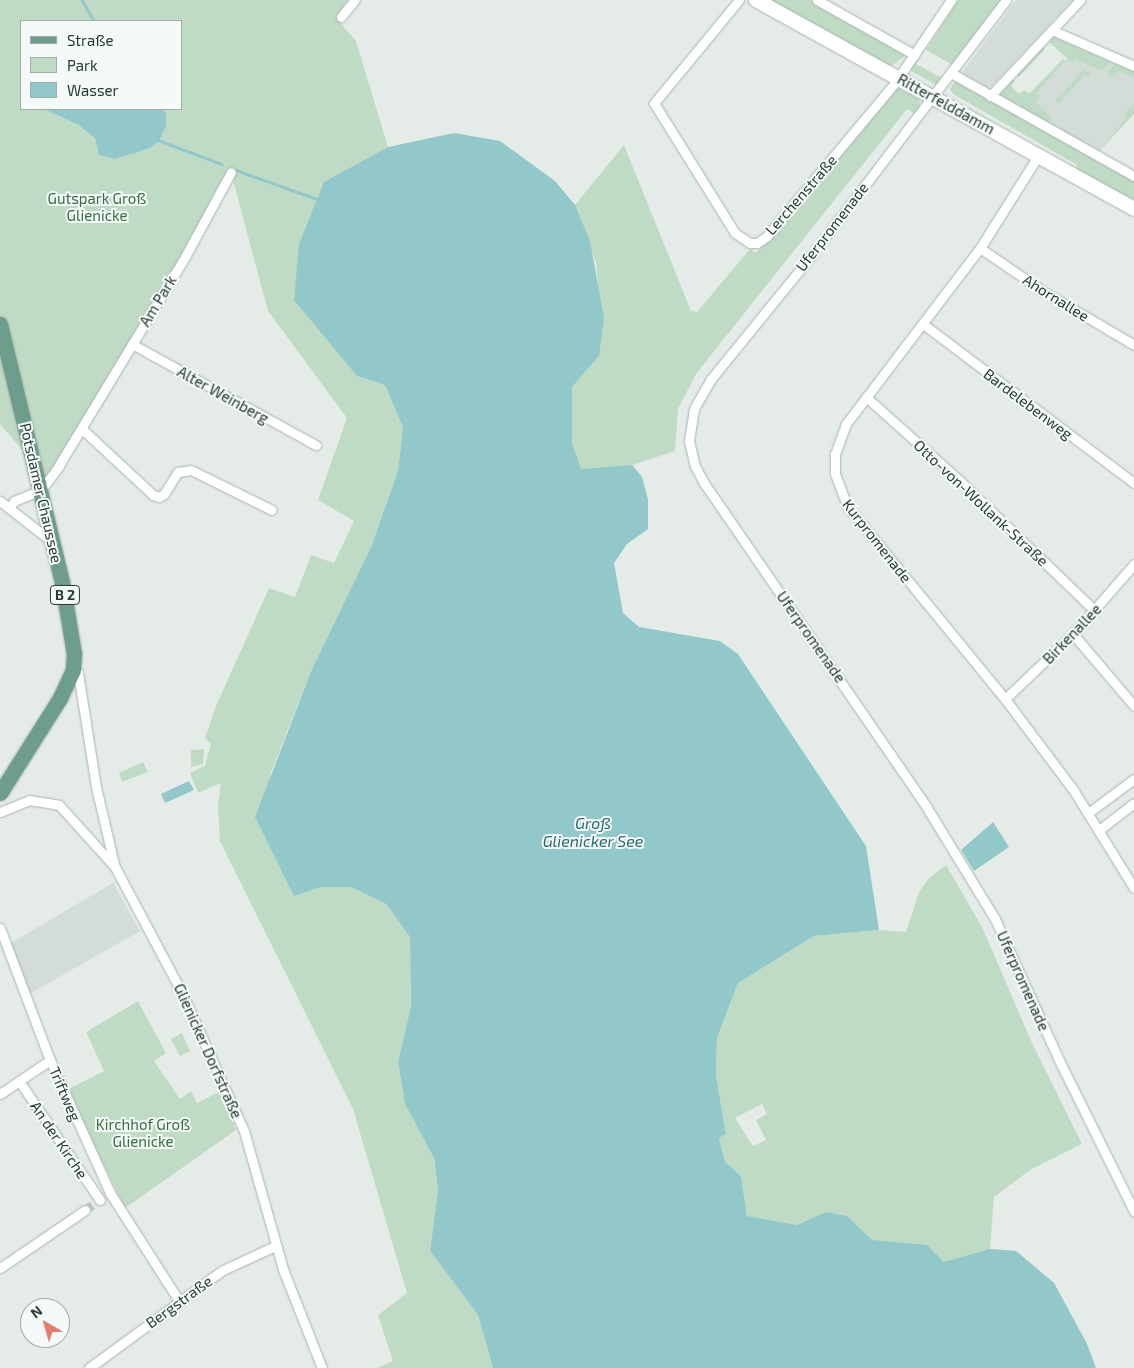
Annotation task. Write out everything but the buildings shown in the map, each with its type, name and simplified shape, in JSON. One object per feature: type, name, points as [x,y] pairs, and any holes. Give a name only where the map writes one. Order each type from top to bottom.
[{"type":"main road","name":"Ritterfelddamm","points":[[756,0],[934,96],[1134,209]]},
{"type":"main road","name":"Potsdamer Chaussee","points":[[0,324],[53,542],[73,642],[73,670],[60,698],[0,793]]},
{"type":"street","points":[[341,17],[355,0]]},
{"type":"street","name":"Lerchenstraße","points":[[739,0],[654,103],[735,233],[750,243],[757,243],[899,77]]},
{"type":"street","points":[[817,0],[915,56]]},
{"type":"street","points":[[899,77],[952,0]]},
{"type":"street","name":"Uferpromenade","points":[[1006,0],[934,96],[704,389],[690,422],[691,453],[708,490],[921,800],[995,919],[1134,1212]]},
{"type":"street","points":[[990,96],[1080,0]]},
{"type":"street","points":[[1052,30],[1134,66]]},
{"type":"street","name":"Ritterfelddamm","points":[[951,73],[1134,176]]},
{"type":"street","name":"Kurpromenade","points":[[1038,156],[980,248],[846,424],[837,444],[834,466],[841,496],[856,518],[1005,699],[1088,813],[1134,888]]},
{"type":"street","name":"Am Park","points":[[41,490],[59,466],[82,429],[231,172]]},
{"type":"street","name":"Ahornallee","points":[[980,248],[1056,299],[1134,345]]},
{"type":"street","name":"Bardelebenweg","points":[[922,324],[1134,483]]},
{"type":"street","name":"Alter Weinberg","points":[[132,344],[316,445]]},
{"type":"street","name":"Otto-von-Wollank-Straße","points":[[866,397],[961,482],[1094,611]]},
{"type":"street","points":[[82,429],[153,495],[159,497],[164,494],[183,469],[191,470],[272,510]]},
{"type":"street","points":[[9,508],[14,501],[41,490]]},
{"type":"street","points":[[0,501],[53,542]]},
{"type":"street","name":"Birkenallee","points":[[1005,699],[1073,634],[1134,564]]},
{"type":"street","points":[[1073,634],[1134,706]]},
{"type":"street","name":"Glienicker Dorfstraße","points":[[73,670],[78,672],[96,788],[114,867]]},
{"type":"street","points":[[1088,813],[1134,779]]},
{"type":"street","name":"Glienicker Dorfstraße","points":[[0,812],[29,800],[59,805],[114,867],[182,993],[244,1131],[275,1246],[322,1368]]},
{"type":"street","points":[[1099,830],[1134,803]]},
{"type":"street","name":"Triftweg","points":[[0,928],[50,1060],[110,1193],[179,1301]]},
{"type":"street","points":[[0,1094],[50,1060]]},
{"type":"street","name":"An der Kirche","points":[[19,1081],[97,1201],[110,1193]]},
{"type":"street","points":[[0,1268],[85,1210]]},
{"type":"street","name":"Bergstraße","points":[[89,1368],[223,1270],[275,1246]]},
{"type":"shaded area","points":[[1016,0],[1073,0],[992,86],[986,88],[964,75],[963,71]]},
{"type":"shaded area","points":[[1077,47],[1134,72],[1134,114],[1100,151],[1021,107]]},
{"type":"shaded area","points":[[113,883],[140,931],[29,994],[9,944]]},
{"type":"green space","name":"Gutspark Groß Glienicke","points":[[0,0],[348,0],[338,14],[342,25],[356,41],[388,147],[324,183],[357,376],[385,385],[403,426],[398,471],[371,547],[312,669],[270,775],[294,896],[321,887],[351,887],[386,904],[410,937],[411,1006],[398,1062],[405,1104],[434,1158],[438,1190],[430,1251],[478,1315],[493,1368],[377,1368],[393,1361],[378,1315],[407,1293],[353,1109],[220,841],[218,806],[221,783],[198,793],[190,773],[205,766],[211,744],[205,738],[216,706],[269,588],[295,597],[311,555],[334,563],[354,521],[318,500],[347,418],[268,311],[231,173],[63,467],[49,481],[0,424]]},
{"type":"green space","points":[[765,0],[810,0],[906,55],[890,67]]},
{"type":"green space","points":[[958,0],[1002,0],[953,65],[926,50]]},
{"type":"green space","points":[[1054,37],[1108,61],[1108,65],[1102,71],[1076,59],[1072,63],[1047,40]]},
{"type":"green space","points":[[1042,46],[1045,49],[1019,77],[1016,73]]},
{"type":"green space","points":[[1063,59],[1065,61],[1036,93],[1040,97],[1036,102],[1052,118],[1048,122],[1000,95],[1000,91],[1011,79],[1015,81],[1011,86],[1019,94],[1024,90],[1029,94]]},
{"type":"green space","points":[[914,63],[942,78],[936,85],[911,71]]},
{"type":"green space","points":[[1115,64],[1134,72],[1134,77],[1119,71],[1112,78],[1107,73]]},
{"type":"green space","points":[[1079,67],[1092,74],[1089,78],[1085,75],[1058,104],[1055,101],[1082,71]]},
{"type":"green space","points":[[955,81],[1134,179],[1134,204],[1076,172],[1077,165],[953,94],[950,89]]},
{"type":"green space","points":[[896,87],[919,99],[920,107],[915,114],[907,109],[696,374],[678,409],[675,451],[632,465],[642,477],[648,500],[648,529],[588,497],[572,443],[572,387],[599,356],[598,282],[596,263],[575,205],[624,145],[691,311],[697,312],[750,249],[756,253]]},
{"type":"green space","points":[[1134,103],[1134,114],[1099,150],[1126,118],[1123,115]]},
{"type":"green space","points":[[204,749],[203,764],[191,767],[191,750]]},
{"type":"green space","points":[[143,762],[148,772],[122,782],[119,773]]},
{"type":"green space","points":[[946,865],[982,927],[1032,1043],[1082,1144],[1030,1170],[994,1197],[990,1249],[1016,1251],[1054,1283],[1087,1344],[1065,1338],[961,1270],[817,1239],[747,1216],[741,1176],[725,1162],[719,1138],[726,1133],[716,1075],[717,1038],[738,983],[814,936],[879,930],[906,932],[919,892],[929,878]],"holes":[[[762,1104],[767,1114],[756,1120],[766,1140],[753,1146],[735,1118]]]},
{"type":"green space","name":"Kirchhof Groß Glienicke","points":[[138,1001],[166,1053],[154,1061],[180,1099],[191,1091],[197,1103],[221,1091],[236,1130],[125,1208],[67,1090],[104,1071],[86,1032]]},
{"type":"green space","points":[[182,1033],[190,1051],[180,1056],[171,1039]]},
{"type":"water","points":[[46,110],[163,110],[166,114],[166,126],[159,141],[150,148],[115,159],[99,155],[95,138],[79,125]]},
{"type":"water","name":"Groß Glienicker See","points":[[454,133],[500,141],[555,181],[575,205],[590,241],[604,317],[599,356],[572,387],[572,443],[581,469],[632,465],[642,477],[648,500],[648,529],[627,544],[614,563],[623,613],[639,627],[720,641],[738,654],[866,846],[879,930],[814,936],[738,983],[717,1038],[716,1075],[726,1134],[719,1138],[725,1162],[741,1176],[747,1216],[797,1225],[826,1212],[847,1216],[872,1240],[927,1245],[944,1262],[990,1249],[1016,1251],[1054,1283],[1087,1344],[1096,1368],[493,1368],[478,1315],[430,1251],[438,1190],[434,1158],[405,1104],[398,1062],[411,1006],[410,937],[386,904],[351,887],[321,887],[294,896],[255,817],[312,669],[371,547],[398,471],[403,427],[385,385],[357,376],[294,300],[299,244],[324,182],[388,147]]},
{"type":"water","points":[[189,781],[194,790],[165,803],[161,794]]},
{"type":"water","points":[[993,822],[1009,847],[974,871],[961,850]]},
{"type":"waterway","points":[[82,0],[93,20]]},
{"type":"waterway","points":[[158,140],[222,164]]},
{"type":"waterway","points":[[236,170],[317,199]]},
{"type":"tunnel","points":[[85,1210],[95,1203]]}]
